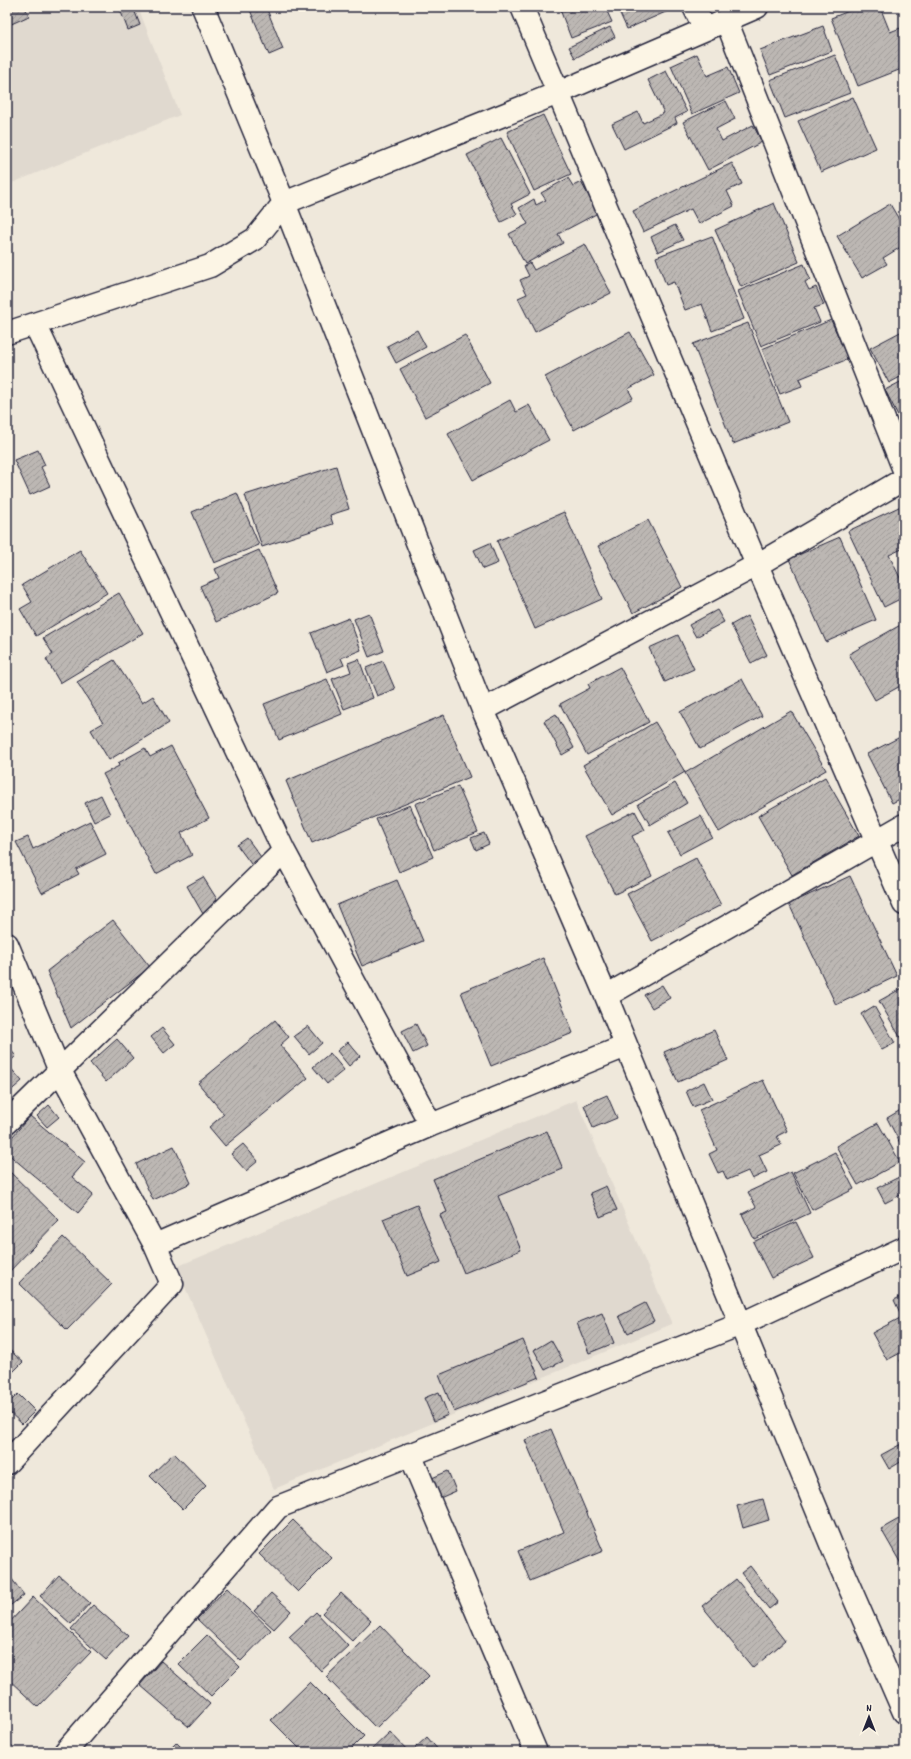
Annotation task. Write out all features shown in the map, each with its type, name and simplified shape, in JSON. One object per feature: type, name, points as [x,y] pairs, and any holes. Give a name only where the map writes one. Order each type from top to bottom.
[{"type":"street","points":[[203,7],[284,203],[483,710],[606,996],[835,1554],[904,1712]]},
{"type":"street","points":[[522,7],[757,566],[904,904]]},
{"type":"street","points":[[694,7],[705,29]]},
{"type":"street","points":[[7,333],[210,266],[255,239],[284,203],[558,93],[757,7]]},
{"type":"street","points":[[726,20],[904,470]]},
{"type":"street","points":[[35,324],[284,851],[431,1125]]},
{"type":"street","points":[[483,710],[757,566],[904,479]]},
{"type":"street","points":[[606,996],[904,825]]},
{"type":"street","points":[[7,1122],[284,851]]},
{"type":"street","points":[[7,944],[60,1069],[155,1245],[172,1284],[7,1463]]},
{"type":"street","points":[[155,1245],[431,1125],[626,1046]]},
{"type":"street","points":[[65,1752],[278,1507],[740,1324],[904,1248]]},
{"type":"street","points":[[410,1454],[536,1752]]},
{"type":"shaded area","points":[[7,7],[138,7],[180,115],[7,185]]},
{"type":"shaded area","points":[[576,1100],[672,1324],[274,1489],[176,1267]]},
{"type":"building","points":[[7,7],[25,7],[29,16],[7,26]]},
{"type":"building","points":[[119,7],[133,7],[140,25],[128,30]]},
{"type":"building","points":[[257,7],[266,7],[283,49],[269,55],[250,10]]},
{"type":"building","points":[[559,7],[605,7],[612,22],[571,38]]},
{"type":"building","points":[[617,7],[677,7],[627,29]]},
{"type":"building","points":[[859,7],[880,7],[890,32],[903,27],[904,68],[858,86],[831,18]]},
{"type":"building","points":[[823,26],[832,51],[770,75],[760,50]]},
{"type":"building","points":[[610,27],[615,37],[575,58],[569,47]]},
{"type":"building","points":[[697,54],[707,76],[728,67],[739,93],[692,114],[671,66]]},
{"type":"building","points":[[835,55],[850,93],[785,118],[770,80]]},
{"type":"building","points":[[666,71],[687,112],[675,118],[677,123],[624,149],[612,124],[638,112],[643,123],[664,113],[648,80]]},
{"type":"building","points":[[853,97],[876,148],[821,172],[798,121]]},
{"type":"building","points":[[726,101],[735,119],[716,129],[722,141],[753,125],[762,142],[708,170],[683,122]]},
{"type":"building","points":[[543,115],[571,174],[534,191],[507,132]]},
{"type":"building","points":[[501,138],[530,194],[511,204],[517,214],[501,222],[467,155]]},
{"type":"building","points":[[732,163],[742,184],[727,191],[734,206],[699,224],[691,209],[643,232],[633,211]]},
{"type":"building","points":[[568,178],[573,186],[581,182],[598,213],[558,234],[563,243],[525,264],[509,234],[528,224],[519,208],[534,199],[536,205],[546,200],[541,193]]},
{"type":"building","points":[[774,203],[799,262],[741,287],[715,230]]},
{"type":"building","points":[[890,204],[904,228],[904,245],[883,258],[887,264],[862,278],[837,236]]},
{"type":"building","points":[[675,225],[683,240],[658,252],[651,237]]},
{"type":"building","points":[[712,236],[744,319],[712,331],[702,304],[685,310],[674,282],[666,285],[656,257]]},
{"type":"building","points":[[585,244],[611,293],[535,332],[518,298],[527,294],[520,280],[529,276],[524,266],[530,263],[534,270]]},
{"type":"building","points":[[804,264],[810,279],[805,282],[809,290],[816,287],[824,305],[814,308],[820,322],[761,346],[738,291]]},
{"type":"building","points":[[831,320],[848,359],[799,379],[802,386],[780,394],[762,349]]},
{"type":"building","points":[[748,323],[788,422],[733,444],[693,344]]},
{"type":"building","points":[[417,330],[426,347],[396,363],[387,346]]},
{"type":"building","points":[[904,330],[904,375],[889,383],[870,348]]},
{"type":"building","points":[[630,332],[654,375],[628,389],[633,398],[574,430],[545,377]]},
{"type":"building","points":[[465,335],[490,383],[425,417],[400,369]]},
{"type":"building","points":[[904,380],[904,427],[885,390]]},
{"type":"building","points":[[510,400],[516,412],[529,405],[549,440],[473,480],[448,434]]},
{"type":"building","points":[[38,450],[45,465],[41,467],[50,486],[30,495],[14,460]]},
{"type":"building","points":[[336,466],[349,509],[330,515],[333,524],[262,547],[245,495]]},
{"type":"building","points":[[237,493],[259,545],[214,563],[192,512]]},
{"type":"building","points":[[901,506],[904,512],[904,548],[889,555],[904,586],[904,597],[884,607],[848,531]]},
{"type":"building","points":[[564,512],[602,599],[535,629],[497,541]]},
{"type":"building","points":[[648,520],[682,587],[633,613],[598,546]]},
{"type":"building","points":[[840,537],[876,620],[826,642],[789,559]]},
{"type":"building","points":[[490,543],[498,563],[483,569],[474,550]]},
{"type":"building","points":[[80,550],[107,593],[36,636],[20,609],[32,602],[22,585]]},
{"type":"building","points":[[259,550],[278,593],[216,622],[200,586],[219,578],[215,569]]},
{"type":"building","points":[[119,593],[143,633],[60,683],[46,659],[53,654],[43,638]]},
{"type":"building","points":[[717,610],[724,622],[696,637],[689,625]]},
{"type":"building","points":[[369,613],[384,651],[369,657],[354,619]]},
{"type":"building","points":[[747,616],[767,655],[751,663],[731,625]]},
{"type":"building","points":[[349,618],[361,650],[341,658],[344,665],[327,672],[311,633]]},
{"type":"building","points":[[904,623],[904,684],[875,700],[849,654]]},
{"type":"building","points":[[678,635],[694,669],[665,682],[649,648]]},
{"type":"building","points":[[359,659],[373,698],[344,709],[332,679],[351,672],[348,663]]},
{"type":"building","points":[[114,660],[142,703],[153,696],[169,723],[109,760],[91,730],[103,723],[77,682]]},
{"type":"building","points":[[383,661],[395,689],[377,696],[366,668]]},
{"type":"building","points":[[620,667],[649,722],[587,755],[560,704],[590,688],[588,684]]},
{"type":"building","points":[[327,679],[342,714],[279,740],[264,704]]},
{"type":"building","points":[[742,679],[762,716],[700,749],[680,712]]},
{"type":"building","points":[[791,711],[826,770],[719,832],[685,773]]},
{"type":"building","points":[[556,714],[574,748],[562,755],[544,721]]},
{"type":"building","points":[[444,715],[470,777],[312,843],[286,781]]},
{"type":"building","points":[[655,722],[685,772],[612,815],[583,765]]},
{"type":"building","points":[[904,735],[904,797],[892,803],[867,754]]},
{"type":"building","points":[[171,746],[209,818],[181,833],[192,855],[156,874],[103,774],[119,766],[118,763],[145,748],[150,757]]},
{"type":"building","points":[[825,777],[859,836],[792,875],[758,816]]},
{"type":"building","points":[[675,783],[687,803],[650,825],[638,804]]},
{"type":"building","points":[[458,786],[478,832],[434,850],[415,804]]},
{"type":"building","points":[[101,795],[110,814],[94,822],[85,803]]},
{"type":"building","points":[[410,805],[433,857],[399,872],[376,819]]},
{"type":"building","points":[[635,811],[645,830],[632,836],[652,876],[615,894],[585,836]]},
{"type":"building","points":[[701,816],[712,837],[680,854],[668,833]]},
{"type":"building","points":[[90,821],[106,854],[76,869],[79,874],[42,893],[16,842],[28,837],[33,849]]},
{"type":"building","points":[[484,833],[489,844],[476,850],[471,838]]},
{"type":"building","points":[[247,838],[261,857],[251,864],[237,845]]},
{"type":"building","points":[[696,858],[721,905],[652,941],[627,894]]},
{"type":"building","points":[[850,876],[897,976],[836,1005],[789,904]]},
{"type":"building","points":[[203,877],[220,904],[203,914],[187,886]]},
{"type":"building","points":[[397,880],[423,941],[362,966],[337,905]]},
{"type":"building","points":[[113,920],[150,967],[71,1028],[47,971]]},
{"type":"building","points":[[543,958],[573,1033],[491,1066],[461,992]]},
{"type":"building","points":[[662,985],[670,998],[652,1008],[644,995]]},
{"type":"building","points":[[904,987],[904,1041],[903,1042],[879,1001]]},
{"type":"building","points":[[874,1006],[895,1043],[882,1050],[861,1014]]},
{"type":"building","points":[[275,1020],[289,1037],[280,1045],[308,1078],[225,1146],[209,1127],[224,1114],[198,1083]]},
{"type":"building","points":[[416,1024],[427,1046],[413,1053],[402,1031]]},
{"type":"building","points":[[308,1026],[322,1043],[309,1054],[294,1036]]},
{"type":"building","points":[[162,1028],[175,1044],[164,1053],[151,1037]]},
{"type":"building","points":[[714,1030],[728,1060],[678,1082],[664,1052]]},
{"type":"building","points":[[117,1039],[133,1058],[106,1082],[90,1063]]},
{"type":"building","points":[[348,1042],[360,1056],[349,1066],[337,1051]]},
{"type":"building","points":[[7,1046],[16,1056],[7,1064]]},
{"type":"building","points":[[330,1053],[344,1070],[327,1084],[313,1067]]},
{"type":"building","points":[[7,1064],[22,1081],[7,1094]]},
{"type":"building","points":[[763,1080],[787,1131],[777,1136],[781,1145],[759,1155],[767,1172],[752,1179],[748,1171],[727,1180],[723,1171],[718,1173],[709,1154],[717,1150],[699,1110]]},
{"type":"building","points":[[704,1082],[712,1099],[693,1107],[686,1091]]},
{"type":"building","points":[[607,1095],[617,1118],[593,1128],[584,1105]]},
{"type":"building","points":[[49,1105],[59,1117],[47,1127],[37,1116]]},
{"type":"building","points":[[904,1108],[904,1151],[887,1118]]},
{"type":"building","points":[[30,1116],[85,1162],[72,1177],[93,1195],[78,1213],[7,1153],[7,1143]]},
{"type":"building","points":[[878,1123],[900,1162],[858,1185],[836,1146]]},
{"type":"building","points":[[547,1131],[563,1169],[498,1196],[521,1250],[464,1273],[440,1215],[447,1212],[433,1179]]},
{"type":"building","points":[[243,1144],[258,1161],[246,1171],[231,1154]]},
{"type":"building","points":[[174,1146],[191,1183],[153,1200],[136,1164]]},
{"type":"building","points":[[835,1152],[854,1189],[812,1210],[793,1173]]},
{"type":"building","points":[[7,1169],[59,1220],[7,1274]]},
{"type":"building","points":[[791,1172],[810,1213],[754,1239],[742,1214],[756,1207],[748,1192]]},
{"type":"building","points":[[901,1176],[904,1180],[904,1193],[885,1203],[877,1188]]},
{"type":"building","points":[[606,1186],[617,1210],[600,1217],[590,1193]]},
{"type":"building","points":[[417,1205],[441,1262],[407,1276],[383,1219]]},
{"type":"building","points":[[796,1222],[814,1258],[771,1278],[753,1242]]},
{"type":"building","points":[[63,1237],[112,1284],[67,1330],[19,1283]]},
{"type":"building","points":[[904,1267],[904,1279],[899,1269]]},
{"type":"building","points":[[904,1295],[904,1351],[887,1360],[872,1333],[902,1317],[894,1300]]},
{"type":"building","points":[[645,1303],[654,1321],[628,1333],[619,1316]]},
{"type":"building","points":[[602,1313],[614,1343],[589,1353],[577,1323]]},
{"type":"building","points":[[523,1340],[539,1377],[454,1412],[439,1375]]},
{"type":"building","points":[[551,1340],[563,1361],[545,1370],[534,1350]]},
{"type":"building","points":[[7,1348],[23,1362],[11,1374],[7,1371]]},
{"type":"building","points":[[904,1358],[904,1368],[900,1360]]},
{"type":"building","points":[[439,1392],[448,1415],[434,1421],[424,1398]]},
{"type":"building","points":[[18,1394],[35,1411],[22,1424],[7,1410],[7,1405]]},
{"type":"building","points":[[551,1429],[603,1551],[530,1581],[518,1551],[564,1532],[525,1440]]},
{"type":"building","points":[[903,1443],[904,1460],[889,1469],[881,1455]]},
{"type":"building","points":[[174,1453],[206,1486],[183,1509],[150,1476]]},
{"type":"building","points":[[448,1471],[456,1491],[440,1498],[432,1478]]},
{"type":"building","points":[[763,1499],[769,1520],[743,1528],[737,1506]]},
{"type":"building","points":[[904,1516],[904,1569],[881,1529]]},
{"type":"building","points":[[293,1520],[332,1558],[298,1592],[259,1554]]},
{"type":"building","points":[[750,1566],[778,1602],[769,1609],[741,1573]]},
{"type":"building","points":[[59,1575],[90,1603],[71,1624],[40,1596]]},
{"type":"building","points":[[11,1578],[24,1595],[7,1608],[7,1581]]},
{"type":"building","points":[[736,1579],[785,1641],[753,1668],[702,1606]]},
{"type":"building","points":[[227,1588],[271,1630],[241,1661],[197,1619]]},
{"type":"building","points":[[271,1593],[291,1611],[274,1629],[254,1611]]},
{"type":"building","points":[[341,1593],[371,1621],[352,1641],[322,1613]]},
{"type":"building","points":[[33,1597],[91,1652],[38,1707],[7,1678],[7,1625]]},
{"type":"building","points":[[93,1605],[128,1636],[106,1660],[71,1629]]},
{"type":"building","points":[[316,1612],[348,1646],[321,1671],[289,1637]]},
{"type":"building","points":[[380,1625],[429,1676],[376,1728],[326,1677]]},
{"type":"building","points":[[207,1635],[240,1667],[211,1696],[178,1664]]},
{"type":"building","points":[[161,1661],[210,1704],[189,1727],[140,1685]]},
{"type":"building","points":[[310,1682],[364,1736],[348,1752],[303,1752],[271,1720]]},
{"type":"building","points":[[390,1732],[409,1752],[369,1752]]},
{"type":"building","points":[[427,1737],[440,1752],[418,1752],[415,1748]]},
{"type":"building","points":[[176,1742],[186,1752],[166,1752]]}]
